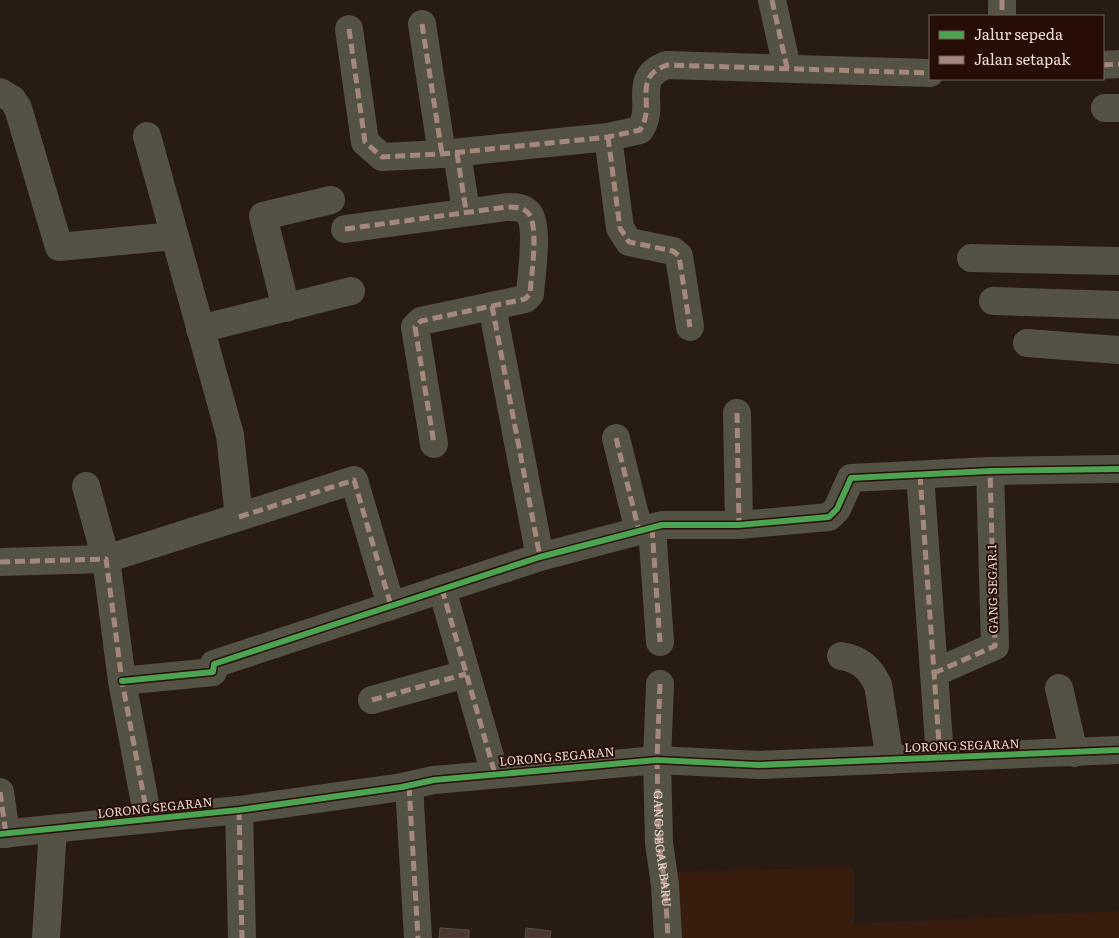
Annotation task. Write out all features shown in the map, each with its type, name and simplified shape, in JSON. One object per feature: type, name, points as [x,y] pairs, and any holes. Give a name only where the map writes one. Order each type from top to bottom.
[{"type":"street","points":[[772,0],[787,68]]},
{"type":"street","points":[[1002,0],[1002,15]]},
{"type":"street","points":[[422,24],[449,153],[466,211]]},
{"type":"street","points":[[349,29],[365,142],[382,157],[449,153],[608,137],[640,130],[645,123],[648,80],[653,70],[667,65],[929,73]]},
{"type":"street","points":[[1104,65],[1119,64]]},
{"type":"street","points":[[0,92],[12,98],[18,108],[59,247],[174,236]]},
{"type":"street","points":[[147,136],[230,435],[239,517]]},
{"type":"street","points":[[608,137],[620,228],[628,242],[673,251],[678,256],[690,326]]},
{"type":"street","points":[[286,308],[263,216],[331,200]]},
{"type":"street","points":[[345,229],[466,211],[507,207],[520,208],[529,214],[534,228],[530,294],[525,299],[421,321],[415,327],[434,444]]},
{"type":"street","points":[[971,258],[1119,262]]},
{"type":"street","points":[[200,330],[351,291]]},
{"type":"street","points":[[993,301],[1119,305]]},
{"type":"street","points":[[492,306],[540,557]]},
{"type":"street","points":[[1027,343],[1119,350]]},
{"type":"street","points":[[737,412],[739,525]]},
{"type":"street","points":[[616,438],[645,530],[660,642]]},
{"type":"street","points":[[122,681],[207,674],[213,672],[214,664],[540,557],[662,526],[739,525],[829,517],[837,509],[851,478],[990,471],[1119,470]]},
{"type":"street","name":"GANG SEGAR.1","points":[[934,673],[994,646],[990,471]]},
{"type":"street","points":[[920,475],[940,758]]},
{"type":"street","points":[[0,562],[106,559],[354,480],[391,606]]},
{"type":"street","points":[[86,486],[106,559],[122,681],[148,820]]},
{"type":"street","points":[[442,589],[495,774]]},
{"type":"street","points":[[842,656],[854,658],[866,666],[874,675],[878,685],[890,760]]},
{"type":"street","points":[[372,700],[466,674]]},
{"type":"street","name":"GANG SEGAR BARU","points":[[660,684],[657,760],[659,843],[665,884],[668,938]]},
{"type":"street","points":[[1059,688],[1074,752]]},
{"type":"street","name":"LORONG SEGARAN","points":[[3,834],[239,810],[409,786],[434,780],[657,760],[759,765],[1119,750]]},
{"type":"street","points":[[409,786],[418,938]]},
{"type":"street","points":[[0,792],[3,834]]},
{"type":"street","points":[[239,810],[242,938]]},
{"type":"street","points":[[46,938],[53,829]]},
{"type":"shaded area","points":[[854,867],[854,924],[1119,911],[1119,938],[677,938],[671,872]]},
{"type":"building","points":[[440,928],[469,930],[469,938],[439,938]]},
{"type":"building","points":[[526,928],[551,931],[550,938],[525,938]]},
{"type":"marked path","points":[[772,0],[787,68]]},
{"type":"marked path","points":[[1002,0],[1002,15]]},
{"type":"marked path","points":[[422,24],[442,154]]},
{"type":"marked path","points":[[349,29],[365,142],[382,157],[442,154],[608,137],[640,130],[645,121],[646,93],[650,77],[656,70],[667,65],[929,73]]},
{"type":"marked path","points":[[1104,65],[1119,64]]},
{"type":"marked path","points":[[608,137],[620,228],[629,242],[673,251],[679,256],[690,327]]},
{"type":"marked path","points":[[457,153],[466,211]]},
{"type":"marked path","points":[[345,229],[507,207],[525,210],[532,221],[534,230],[533,265],[530,294],[525,299],[421,321],[415,327],[434,444]]},
{"type":"marked path","points":[[492,306],[540,557]]},
{"type":"marked path","points":[[737,413],[739,525]]},
{"type":"marked path","points":[[616,438],[639,531]]},
{"type":"marked path","points":[[934,673],[995,646],[990,471]]},
{"type":"marked path","points":[[920,475],[940,757]]},
{"type":"marked path","points":[[239,517],[354,480],[391,606]]},
{"type":"marked path","points":[[652,528],[660,642]]},
{"type":"marked path","points":[[0,562],[106,559],[122,681],[148,819]]},
{"type":"marked path","points":[[442,589],[495,774]]},
{"type":"marked path","points":[[372,700],[466,674]]},
{"type":"marked path","points":[[660,684],[657,760],[659,843],[665,885],[668,938]]},
{"type":"marked path","points":[[409,786],[418,938]]},
{"type":"marked path","points":[[0,792],[6,834]]},
{"type":"marked path","points":[[239,810],[242,938]]},
{"type":"cycle path","points":[[122,681],[213,672],[214,664],[540,557],[662,525],[739,525],[829,517],[837,509],[851,478],[990,471],[1119,469]]},
{"type":"cycle path","points":[[0,834],[239,810],[402,787],[434,780],[657,760],[759,765],[1119,750]]}]
